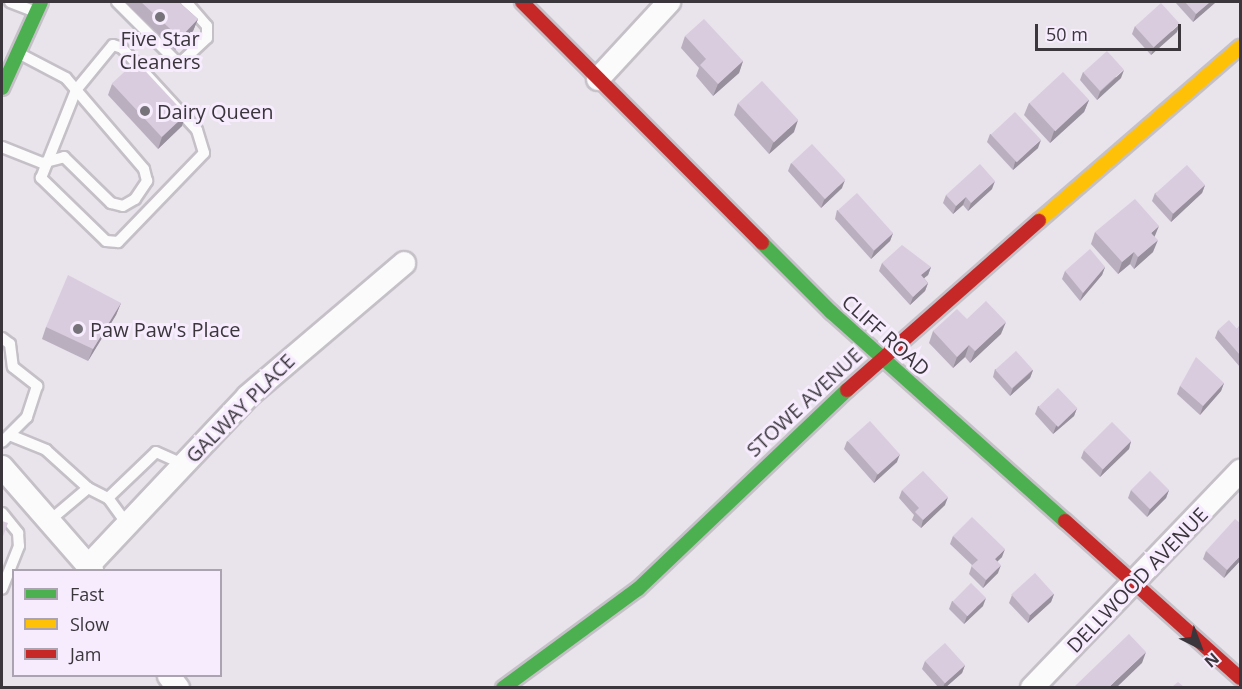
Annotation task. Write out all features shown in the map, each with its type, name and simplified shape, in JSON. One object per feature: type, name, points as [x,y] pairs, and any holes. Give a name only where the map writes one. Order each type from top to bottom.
[{"type":"street","name":"CLIFF ROAD","points":[[522,2],[742,227],[881,357],[1240,678]]},
{"type":"street","points":[[598,79],[669,2]]},
{"type":"street","points":[[2,88],[38,7]]},
{"type":"street","name":"STOWE AVENUE","points":[[503,687],[638,589],[881,357],[1240,47]]},
{"type":"street","name":"GALWAY PLACE","points":[[90,568],[127,524],[248,396],[404,262]]},
{"type":"street","name":"DELLWOOD AVENUE","points":[[1032,687],[1136,585],[1240,471]]},
{"type":"street","points":[[3,472],[90,568]]},
{"type":"lane","points":[[10,2],[38,7]]},
{"type":"lane","points":[[117,2],[179,64],[207,38],[207,26],[186,2]]},
{"type":"lane","points":[[112,45],[122,48],[197,130],[204,153],[118,242],[106,241],[41,178],[42,163],[76,90],[104,51],[112,45]]},
{"type":"lane","points":[[2,147],[42,163],[64,157],[111,204],[123,206],[147,181],[144,169],[66,78],[17,52]]},
{"type":"lane","points":[[2,338],[10,344],[13,368],[37,386],[27,417],[12,436],[2,442]]},
{"type":"lane","points":[[12,436],[46,450],[88,488],[108,498],[127,524]]},
{"type":"lane","points":[[108,498],[156,452],[183,464]]},
{"type":"lane","points":[[49,521],[88,488]]},
{"type":"lane","points":[[2,513],[18,533],[19,546],[2,589]]},
{"type":"building","points":[[141,2],[179,2],[198,19],[180,38]]},
{"type":"building","points":[[1185,2],[1210,2],[1196,14]]},
{"type":"building","points":[[1161,3],[1180,24],[1154,47],[1135,26]]},
{"type":"building","points":[[704,19],[743,61],[718,84],[700,65],[706,59],[685,36]]},
{"type":"building","points":[[1107,51],[1124,70],[1100,91],[1083,72]]},
{"type":"building","name":"Dairy Queen","points":[[136,61],[186,114],[162,137],[112,84]]},
{"type":"building","points":[[1063,72],[1089,100],[1055,131],[1029,103]]},
{"type":"building","points":[[762,81],[798,120],[774,142],[738,104]]},
{"type":"building","points":[[1015,112],[1041,140],[1017,162],[991,135]]},
{"type":"building","points":[[812,144],[845,180],[825,199],[792,163]]},
{"type":"building","points":[[980,164],[995,181],[971,203],[966,197],[956,206],[946,195]]},
{"type":"building","points":[[1187,165],[1205,185],[1173,214],[1155,194]]},
{"type":"building","points":[[857,193],[893,233],[874,251],[838,210]]},
{"type":"building","points":[[1135,199],[1159,226],[1151,233],[1158,240],[1138,257],[1134,252],[1122,262],[1095,232]]},
{"type":"building","points":[[902,245],[931,267],[921,275],[928,283],[913,297],[882,263]]},
{"type":"building","points":[[1090,249],[1105,267],[1083,293],[1065,271]]},
{"type":"building","name":"Paw Paw's Place","points":[[68,275],[121,303],[93,349],[46,327]]},
{"type":"building","points":[[986,301],[1006,322],[975,351],[969,345],[957,357],[933,331],[957,309],[967,319]]},
{"type":"building","points":[[1229,320],[1237,329],[1240,325],[1240,355],[1218,330]]},
{"type":"building","points":[[1016,351],[1033,370],[1012,388],[995,370]]},
{"type":"building","points":[[1196,357],[1224,383],[1203,406],[1180,386]]},
{"type":"building","points":[[1058,388],[1077,408],[1058,427],[1039,407]]},
{"type":"building","points":[[870,421],[900,454],[878,475],[848,441]]},
{"type":"building","points":[[1112,422],[1131,441],[1103,469],[1084,450]]},
{"type":"building","points":[[923,471],[948,497],[923,520],[915,512],[919,508],[902,490]]},
{"type":"building","points":[[1150,471],[1169,490],[1150,509],[1131,490]]},
{"type":"building","points":[[972,517],[1005,549],[995,559],[1001,565],[986,580],[971,566],[978,560],[953,536]]},
{"type":"building","points":[[1235,519],[1240,523],[1240,556],[1227,570],[1206,551]]},
{"type":"building","points":[[2,521],[8,523],[2,539]]},
{"type":"building","points":[[1035,573],[1054,594],[1030,615],[1011,594]]},
{"type":"building","points":[[971,583],[986,598],[967,616],[953,601]]},
{"type":"building","points":[[1129,634],[1146,652],[1109,687],[1074,687]]},
{"type":"building","points":[[945,643],[965,665],[945,683],[925,661]]},
{"type":"building","points":[[1178,682],[1184,687],[1172,687]]},
{"type":"traffic: fast","points":[[2,88],[41,2]]},
{"type":"traffic: fast","points":[[762,243],[831,312],[1065,521]]},
{"type":"traffic: fast","points":[[503,688],[638,589],[847,390]]},
{"type":"traffic: slow","points":[[1039,221],[1240,47]]},
{"type":"traffic: jam","points":[[522,2],[762,243]]},
{"type":"traffic: jam","points":[[847,390],[1039,221]]},
{"type":"traffic: jam","points":[[1065,521],[1240,678]]},
{"type":"place","name":"Five Star Cleaners","points":[[160,17]]},
{"type":"place","name":"Dairy Queen","points":[[145,111]]},
{"type":"place","name":"Paw Paw's Place","points":[[78,329]]}]
